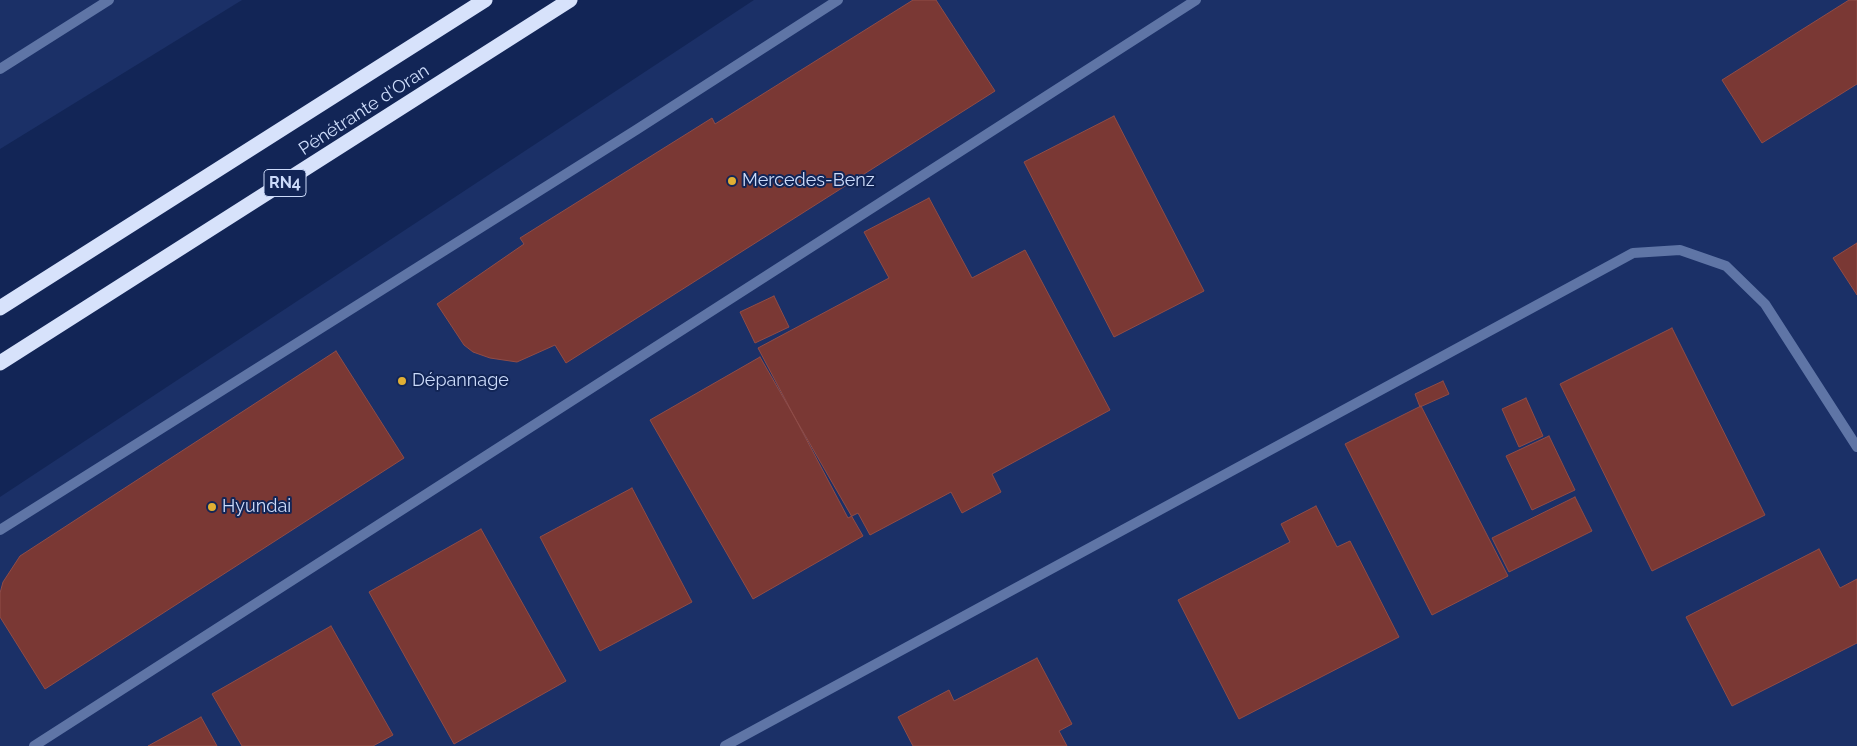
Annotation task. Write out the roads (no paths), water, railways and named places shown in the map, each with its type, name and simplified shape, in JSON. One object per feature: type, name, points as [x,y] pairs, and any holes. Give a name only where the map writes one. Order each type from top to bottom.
[{"type":"highway","name":"Pénétrante d'Oran","points":[[0,308],[485,0]]},
{"type":"highway","name":"Pénétrante d'Oran","points":[[0,363],[570,0]]},
{"type":"street","points":[[0,69],[109,0]]},
{"type":"street","points":[[0,530],[636,130],[838,0]]},
{"type":"street","points":[[34,746],[1196,0]]},
{"type":"street","points":[[725,746],[1633,253],[1680,250],[1726,266],[1765,304],[1857,447]]},
{"type":"place","name":"Mercedes-Benz","points":[[732,181]]},
{"type":"place","name":"Dépannage","points":[[402,381]]},
{"type":"place","name":"Hyundai","points":[[212,507]]}]
